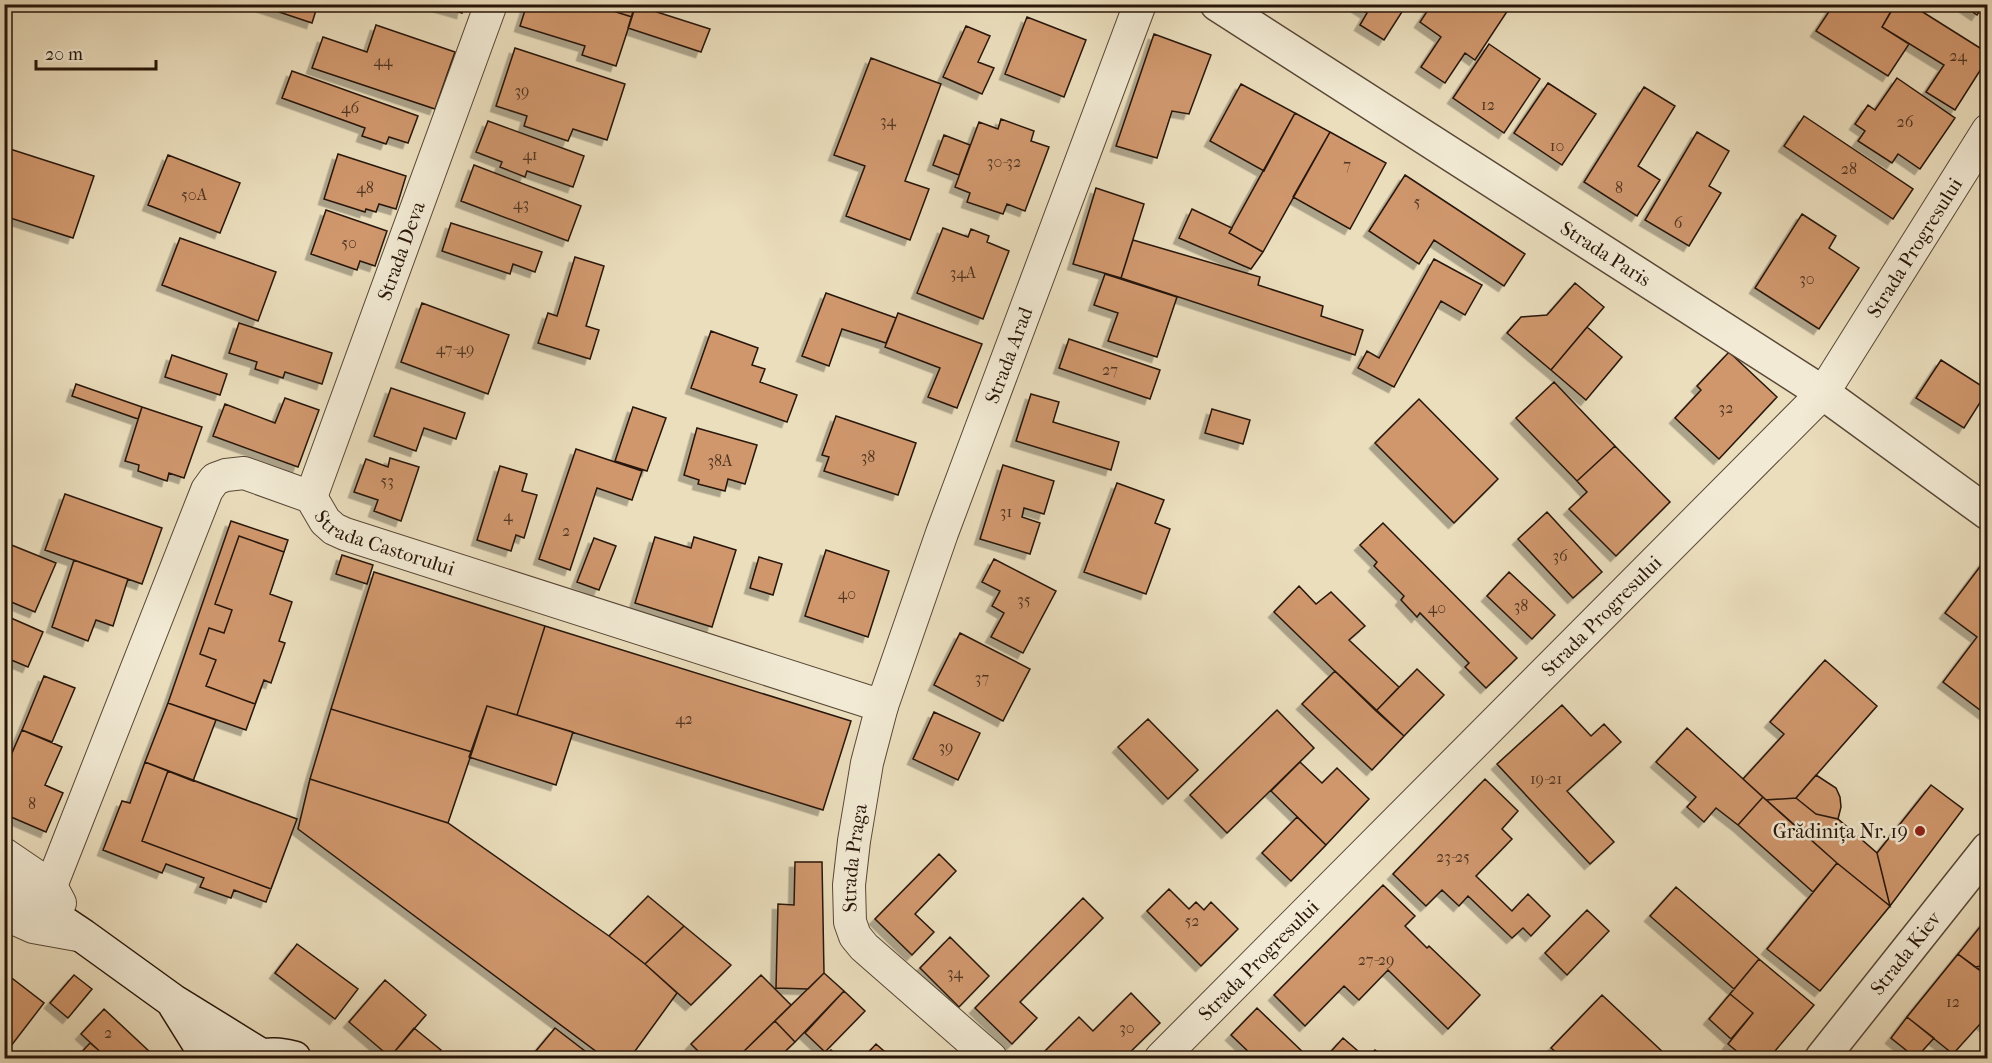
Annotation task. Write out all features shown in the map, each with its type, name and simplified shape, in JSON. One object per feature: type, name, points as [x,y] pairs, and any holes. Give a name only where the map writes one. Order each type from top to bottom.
[{"type":"street","name":"Strada Deva","points":[[311,497],[491,4]]},
{"type":"street","name":"Strada Arad","points":[[882,706],[946,522],[1140,4]]},
{"type":"street","name":"Strada Paris","points":[[1217,4],[1823,393],[1988,513]]},
{"type":"street","name":"Strada Progresului","points":[[1161,1059],[1823,393],[1988,130]]},
{"type":"street","name":"Strada Castorului","points":[[51,886],[207,490],[215,479],[226,475],[244,473],[311,497],[325,521],[334,529],[345,534],[882,706]]},
{"type":"street","name":"Strada Praga","points":[[882,706],[867,763],[854,842],[849,885],[850,922],[855,936],[864,947],[992,1059]]},
{"type":"street","name":"Strada Kiev","points":[[1822,1059],[1988,849]]},
{"type":"street","points":[[4,854],[51,886],[79,933]]},
{"type":"street","points":[[4,883],[79,933],[173,1001],[259,1057],[279,1055],[294,1059]]},
{"type":"street","points":[[4,914],[33,927],[79,933]]},
{"type":"street","points":[[173,1001],[208,1059]]},
{"type":"building","points":[[261,4],[318,4],[312,23],[261,6]]},
{"type":"building","points":[[431,4],[464,4],[462,13]]},
{"type":"building","points":[[527,4],[591,4],[632,17],[616,66],[582,55],[585,46],[520,26]]},
{"type":"building","points":[[591,4],[636,4],[632,17]]},
{"type":"building","points":[[1353,4],[1407,4],[1384,40],[1360,25],[1367,13]]},
{"type":"building","points":[[1432,4],[1512,4],[1475,60],[1465,53],[1445,83],[1421,67],[1441,37],[1420,22]]},
{"type":"building","points":[[1834,4],[1895,5],[1882,27],[1909,44],[1888,76],[1816,31]]},
{"type":"building","points":[[1895,4],[1910,4],[1988,53],[1988,58],[1955,110],[1926,92],[1944,65],[1882,27]]},
{"type":"building","points":[[1961,4],[1984,4],[1977,15]]},
{"type":"building","points":[[635,5],[710,29],[701,52],[628,28]]},
{"type":"building","points":[[1027,17],[1086,40],[1064,97],[1005,74]]},
{"type":"building","points":[[376,25],[455,52],[435,109],[312,68],[323,37],[367,52]]},
{"type":"building","points":[[966,26],[990,36],[978,62],[994,68],[982,94],[943,77]]},
{"type":"building","points":[[1154,34],[1211,55],[1189,114],[1172,111],[1157,158],[1116,146]]},
{"type":"building","points":[[1489,44],[1540,79],[1504,133],[1453,98]]},
{"type":"building","points":[[515,48],[625,84],[607,140],[573,129],[568,141],[524,126],[527,116],[496,106]]},
{"type":"building","points":[[871,58],[941,84],[905,181],[929,189],[910,240],[846,216],[865,166],[834,155]]},
{"type":"building","points":[[292,71],[418,116],[408,143],[389,137],[386,144],[362,136],[365,128],[282,98]]},
{"type":"building","points":[[1897,78],[1955,118],[1920,169],[1898,154],[1892,163],[1858,141],[1865,131],[1855,124],[1868,105],[1875,110]]},
{"type":"building","points":[[1548,83],[1596,114],[1562,165],[1514,133]]},
{"type":"building","points":[[1241,84],[1295,113],[1264,171],[1210,141]]},
{"type":"building","points":[[1644,87],[1675,106],[1638,166],[1660,180],[1637,216],[1584,182]]},
{"type":"building","points":[[1295,113],[1330,132],[1263,252],[1229,233]]},
{"type":"building","points":[[1804,116],[1913,189],[1893,219],[1784,146]]},
{"type":"building","points":[[1001,119],[1034,131],[1031,141],[1049,147],[1025,211],[1007,204],[1003,214],[967,202],[970,193],[955,187],[979,122],[998,129]]},
{"type":"building","points":[[488,121],[584,156],[573,187],[527,171],[525,177],[500,167],[502,162],[476,152]]},
{"type":"building","points":[[1330,132],[1386,163],[1350,229],[1293,197]]},
{"type":"building","points":[[1697,132],[1729,151],[1709,186],[1721,193],[1689,246],[1645,220]]},
{"type":"building","points":[[944,135],[970,145],[959,175],[933,165]]},
{"type":"building","points":[[10,149],[94,176],[73,238],[4,216],[4,167]]},
{"type":"building","points":[[338,154],[406,176],[396,209],[379,204],[376,212],[366,209],[365,212],[324,199]]},
{"type":"building","points":[[168,155],[240,183],[220,233],[148,205]]},
{"type":"building","points":[[474,165],[581,206],[568,241],[461,201]]},
{"type":"building","points":[[1405,175],[1525,254],[1504,286],[1434,240],[1419,264],[1369,231]]},
{"type":"building","points":[[1096,188],[1144,204],[1121,278],[1073,264]]},
{"type":"building","points":[[1192,209],[1232,228],[1229,233],[1263,252],[1251,269],[1179,238]]},
{"type":"building","points":[[326,210],[387,231],[375,266],[360,261],[357,270],[311,254]]},
{"type":"building","points":[[1802,214],[1836,236],[1829,248],[1859,268],[1819,329],[1755,288]]},
{"type":"building","points":[[451,223],[542,252],[535,272],[513,264],[510,274],[442,251]]},
{"type":"building","points":[[943,228],[968,237],[971,229],[989,236],[987,242],[1009,251],[983,319],[917,293]]},
{"type":"building","points":[[180,238],[276,272],[258,321],[162,285]]},
{"type":"building","points":[[1133,240],[1260,277],[1258,285],[1323,306],[1321,316],[1363,330],[1355,355],[1121,278]]},
{"type":"building","points":[[575,257],[604,266],[586,326],[599,330],[590,359],[538,343],[548,313],[557,316]]},
{"type":"building","points":[[1434,259],[1482,285],[1465,315],[1441,301],[1394,387],[1358,368],[1367,351],[1379,358]]},
{"type":"building","points":[[1105,274],[1177,297],[1157,357],[1108,341],[1118,313],[1094,305]]},
{"type":"building","points":[[1575,283],[1604,307],[1551,370],[1507,333],[1521,317],[1547,315]]},
{"type":"building","points":[[826,293],[896,318],[886,343],[842,329],[829,366],[802,356]]},
{"type":"building","points":[[422,303],[509,335],[488,394],[401,362]]},
{"type":"building","points":[[898,313],[982,344],[957,408],[928,397],[940,368],[885,347]]},
{"type":"building","points":[[239,323],[332,353],[322,384],[285,372],[283,378],[255,369],[257,362],[229,353]]},
{"type":"building","points":[[1587,327],[1622,357],[1586,400],[1551,370]]},
{"type":"building","points":[[711,331],[758,348],[752,365],[765,369],[760,382],[797,395],[787,422],[691,388]]},
{"type":"building","points":[[1069,339],[1160,370],[1150,399],[1059,368]]},
{"type":"building","points":[[1729,352],[1777,397],[1719,459],[1675,418],[1701,390],[1697,386]]},
{"type":"building","points":[[172,355],[227,374],[220,395],[165,377]]},
{"type":"building","points":[[1941,360],[1988,390],[1964,428],[1916,398]]},
{"type":"building","points":[[1554,382],[1615,446],[1577,481],[1516,418]]},
{"type":"building","points":[[76,384],[142,407],[138,419],[72,396]]},
{"type":"building","points":[[391,388],[465,413],[456,439],[424,428],[416,451],[374,436]]},
{"type":"building","points":[[1031,394],[1059,402],[1053,422],[1119,442],[1111,470],[1016,441]]},
{"type":"building","points":[[285,398],[319,410],[298,467],[213,436],[225,404],[275,423]]},
{"type":"building","points":[[1419,399],[1498,479],[1454,523],[1375,443]]},
{"type":"building","points":[[142,407],[202,427],[184,478],[169,473],[167,481],[138,471],[139,465],[125,461]]},
{"type":"building","points":[[633,407],[666,418],[647,471],[615,461]]},
{"type":"building","points":[[1212,409],[1250,420],[1243,444],[1205,433]]},
{"type":"building","points":[[836,416],[916,443],[898,495],[824,471],[829,457],[822,455]]},
{"type":"building","points":[[697,428],[757,445],[745,484],[728,479],[725,491],[698,484],[699,480],[684,475]]},
{"type":"building","points":[[1615,446],[1670,502],[1616,556],[1569,509],[1587,492],[1577,481]]},
{"type":"building","points":[[576,449],[642,471],[632,500],[597,488],[570,570],[539,559]]},
{"type":"building","points":[[390,458],[419,467],[401,521],[374,511],[378,500],[354,492],[366,459],[388,467]]},
{"type":"building","points":[[1003,465],[1054,481],[1044,514],[1024,508],[1022,517],[1040,523],[1030,554],[980,539]]},
{"type":"building","points":[[500,466],[527,474],[522,491],[537,495],[524,538],[516,535],[511,551],[477,540]]},
{"type":"building","points":[[1117,483],[1164,500],[1155,523],[1170,529],[1146,594],[1084,572]]},
{"type":"building","points":[[65,494],[162,528],[142,584],[45,550]]},
{"type":"building","points":[[1547,512],[1602,572],[1573,598],[1518,539]]},
{"type":"building","points":[[231,521],[288,540],[270,594],[292,602],[279,641],[285,643],[271,683],[264,680],[246,730],[168,703]]},
{"type":"building","points":[[1383,523],[1517,658],[1486,688],[1465,667],[1469,663],[1420,613],[1417,617],[1401,600],[1404,596],[1374,566],[1377,562],[1360,545]]},
{"type":"building","points":[[239,536],[284,552],[270,594],[292,602],[279,641],[285,643],[271,683],[264,680],[255,704],[206,686],[216,660],[200,654],[209,628],[224,633],[232,610],[215,604]]},
{"type":"building","points":[[655,537],[691,548],[694,537],[736,550],[712,627],[635,603]]},
{"type":"building","points":[[594,538],[616,546],[599,590],[577,582]]},
{"type":"building","points":[[4,542],[56,563],[35,612],[4,599]]},
{"type":"building","points":[[826,550],[889,571],[868,637],[805,616]]},
{"type":"building","points":[[342,555],[373,565],[367,584],[336,574]]},
{"type":"building","points":[[1988,556],[1988,716],[1943,682],[1977,637],[1945,613]]},
{"type":"building","points":[[759,557],[782,564],[773,595],[750,588]]},
{"type":"building","points":[[994,559],[1056,591],[1023,653],[991,637],[1004,613],[992,606],[1000,591],[982,582]]},
{"type":"building","points":[[74,560],[128,579],[113,626],[96,620],[88,641],[52,627]]},
{"type":"building","points":[[374,572],[545,626],[517,715],[487,706],[472,752],[331,709]]},
{"type":"building","points":[[1509,572],[1555,615],[1532,639],[1487,596]]},
{"type":"building","points":[[1299,586],[1316,604],[1331,592],[1365,626],[1349,640],[1399,687],[1376,711],[1274,612]]},
{"type":"building","points":[[4,615],[43,632],[28,667],[4,657]]},
{"type":"building","points":[[545,626],[851,721],[823,810],[517,715]]},
{"type":"building","points":[[960,633],[1030,669],[1003,721],[934,685]]},
{"type":"building","points":[[1825,660],[1877,706],[1796,798],[1766,800],[1743,779],[1784,734],[1770,722]]},
{"type":"building","points":[[1417,669],[1444,695],[1404,736],[1376,711]]},
{"type":"building","points":[[1335,671],[1404,736],[1372,770],[1302,704]]},
{"type":"building","points":[[44,676],[75,688],[52,742],[22,730]]},
{"type":"building","points":[[168,703],[216,720],[193,781],[145,762]]},
{"type":"building","points":[[1562,705],[1591,736],[1604,724],[1621,742],[1567,791],[1614,842],[1590,864],[1497,764]]},
{"type":"building","points":[[487,706],[573,732],[556,785],[469,757]]},
{"type":"building","points":[[331,709],[472,752],[448,823],[310,779]]},
{"type":"building","points":[[1277,710],[1314,748],[1227,833],[1190,795]]},
{"type":"building","points":[[934,712],[980,733],[958,780],[913,759]]},
{"type":"building","points":[[1148,719],[1198,770],[1168,799],[1118,747]]},
{"type":"building","points":[[1687,728],[1763,797],[1738,825],[1716,808],[1704,822],[1687,807],[1696,797],[1656,762]]},
{"type":"building","points":[[22,730],[62,747],[45,785],[63,793],[46,832],[4,814],[4,771]]},
{"type":"building","points":[[145,762],[297,819],[266,902],[234,890],[231,898],[200,887],[204,878],[166,864],[162,873],[103,850],[122,801],[130,803]]},
{"type":"building","points":[[1300,762],[1322,783],[1337,768],[1369,799],[1326,845],[1271,791]]},
{"type":"building","points":[[168,771],[297,819],[271,889],[142,841]]},
{"type":"building","points":[[1816,775],[1836,788],[1841,807],[1838,819],[1816,814],[1796,798]]},
{"type":"building","points":[[310,779],[448,823],[609,936],[677,993],[630,1058],[605,1058],[298,829]]},
{"type":"building","points":[[1485,779],[1518,811],[1502,829],[1512,839],[1476,876],[1512,911],[1528,894],[1550,916],[1531,936],[1523,928],[1512,938],[1468,896],[1459,906],[1442,890],[1426,906],[1393,874]]},
{"type":"building","name":"Grădinița Nr. 19","points":[[1931,785],[1963,809],[1890,906],[1877,853]]},
{"type":"building","points":[[1763,797],[1837,863],[1813,892],[1738,825]]},
{"type":"building","points":[[1796,798],[1816,814],[1838,819],[1877,853],[1890,906],[1766,800]]},
{"type":"building","points":[[1297,817],[1326,845],[1291,881],[1262,853]]},
{"type":"building","points":[[939,854],[956,871],[915,914],[934,932],[912,955],[875,919]]},
{"type":"building","points":[[795,862],[822,862],[824,973],[808,989],[776,988],[778,904],[794,905]]},
{"type":"building","points":[[1837,863],[1890,906],[1820,991],[1767,949]]},
{"type":"building","points":[[1383,885],[1415,916],[1405,926],[1480,995],[1448,1029],[1388,970],[1359,1000],[1344,986],[1305,1026],[1274,995]]},
{"type":"building","points":[[1676,887],[1759,959],[1734,989],[1650,916]]},
{"type":"building","points":[[1169,889],[1189,909],[1196,902],[1204,910],[1211,902],[1238,929],[1201,966],[1147,911]]},
{"type":"building","points":[[648,896],[684,926],[645,964],[609,936]]},
{"type":"building","points":[[1083,898],[1103,918],[1020,1002],[1037,1018],[1012,1044],[975,1008]]},
{"type":"building","points":[[1587,910],[1609,931],[1567,975],[1545,953]]},
{"type":"building","points":[[1988,917],[1988,965],[1975,967],[1958,954]]},
{"type":"building","points":[[684,926],[731,965],[691,1005],[645,964]]},
{"type":"building","points":[[950,937],[989,976],[959,1007],[920,968]]},
{"type":"building","points":[[297,944],[358,989],[335,1019],[275,973]]},
{"type":"building","points":[[1958,954],[1988,976],[1988,985],[1981,1023],[1953,1054],[1907,1017]]},
{"type":"building","points":[[1759,959],[1814,1005],[1769,1058],[1745,1058],[1728,1044],[1753,1013],[1730,994]]},
{"type":"building","points":[[1988,965],[1988,976],[1975,967]]},
{"type":"building","points":[[4,972],[44,1003],[4,1055]]},
{"type":"building","points":[[824,973],[844,991],[795,1042],[775,1021]]},
{"type":"building","points":[[74,975],[92,989],[68,1018],[50,1003]]},
{"type":"building","points":[[761,975],[791,1005],[737,1058],[705,1058],[691,1044]]},
{"type":"building","points":[[385,980],[426,1015],[390,1057],[349,1022]]},
{"type":"building","points":[[1988,985],[1988,1028],[1981,1023]]},
{"type":"building","points":[[844,991],[865,1011],[825,1052],[805,1033]]},
{"type":"building","points":[[1131,993],[1160,1023],[1124,1058],[1038,1058],[1079,1017],[1093,1031]]},
{"type":"building","points":[[1730,994],[1753,1013],[1731,1039],[1709,1019]]},
{"type":"building","points":[[1602,995],[1666,1055],[1663,1058],[1624,1058],[1620,1055],[1617,1058],[1563,1058],[1551,1048]]},
{"type":"building","points":[[1257,1008],[1309,1058],[1255,1058],[1231,1035]]},
{"type":"building","points":[[104,1009],[151,1053],[145,1058],[107,1058],[81,1034]]},
{"type":"building","points":[[1907,1017],[1934,1038],[1916,1058],[1891,1038]]},
{"type":"building","points":[[775,1021],[795,1042],[778,1058],[737,1058]]},
{"type":"building","points":[[414,1028],[441,1050],[433,1058],[390,1057]]},
{"type":"building","points":[[555,1028],[594,1058],[530,1058]]},
{"type":"building","points":[[1343,1038],[1366,1058],[1325,1058]]},
{"type":"building","points":[[90,1043],[103,1054],[99,1058],[76,1058]]},
{"type":"building","points":[[876,1044],[892,1058],[863,1058]]},
{"type":"building","points":[[831,1050],[840,1058],[823,1058]]},
{"type":"building","points":[[1375,1050],[1385,1058],[1367,1058]]},
{"type":"place","name":"Grădinița Nr. 19","points":[[1920,831]]}]
